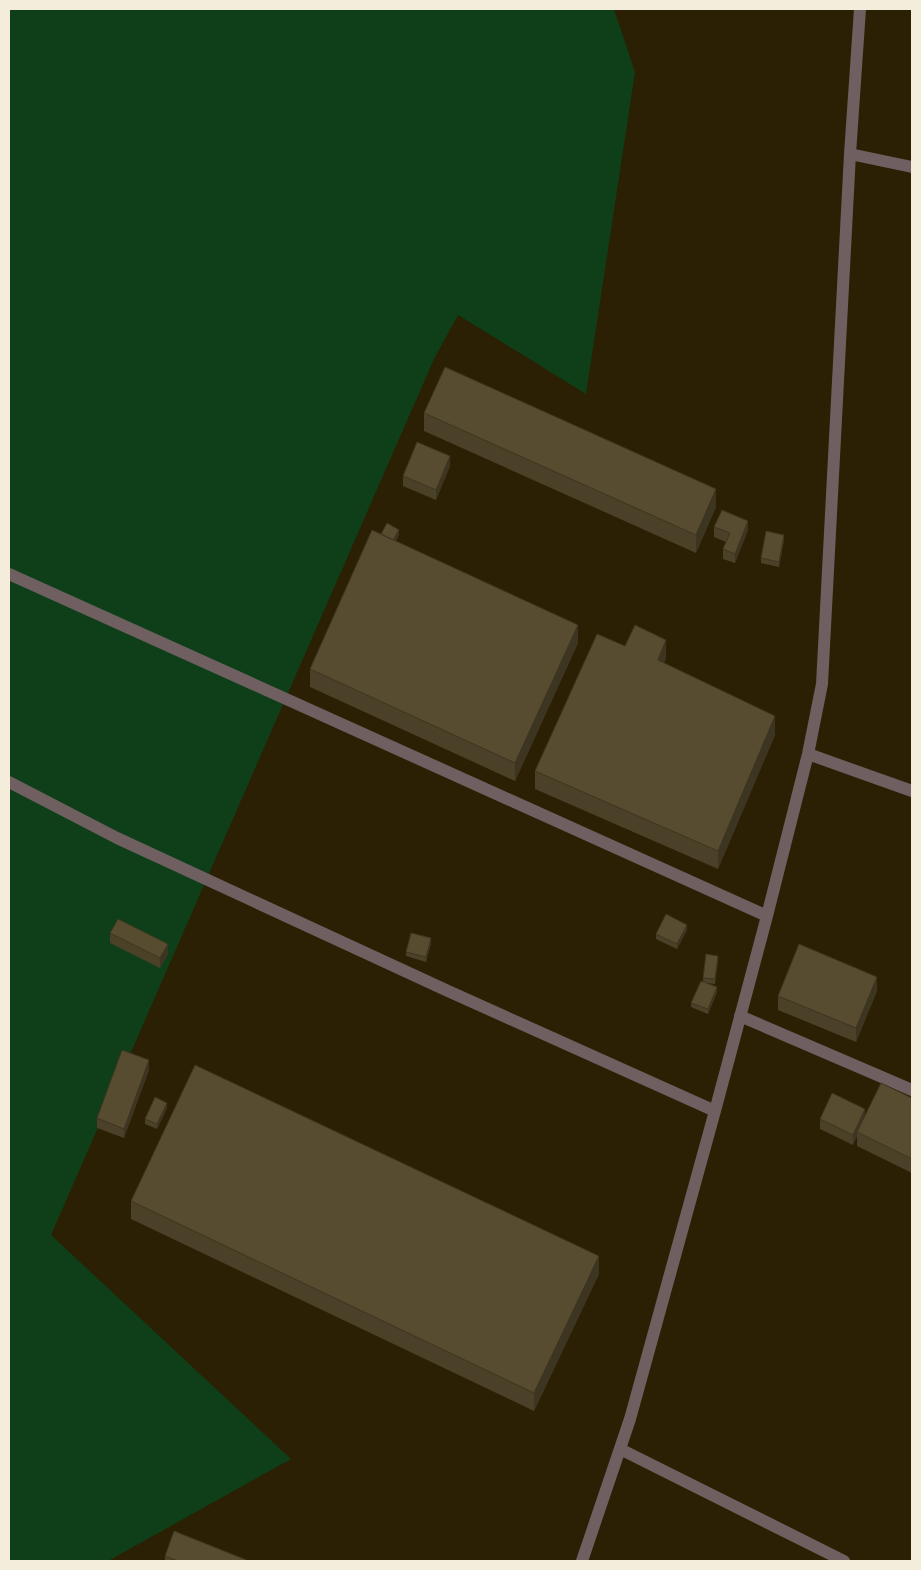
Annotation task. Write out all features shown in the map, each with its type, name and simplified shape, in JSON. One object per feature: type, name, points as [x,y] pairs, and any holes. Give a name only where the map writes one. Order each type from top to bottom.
[{"type":"street","points":[[582,1561],[633,1410],[715,1111],[768,916],[808,754],[822,684],[850,154],[860,9]]},
{"type":"street","points":[[850,154],[912,168]]},
{"type":"street","points":[[9,574],[768,916]]},
{"type":"street","points":[[808,754],[912,791]]},
{"type":"street","points":[[9,782],[135,846],[448,991],[715,1111]]},
{"type":"street","points":[[740,1016],[912,1090]]},
{"type":"street","points":[[620,1448],[844,1561]]},
{"type":"green space","points":[[9,9],[614,9],[635,72],[586,394],[458,315],[434,359],[51,1235],[291,1459],[108,1561],[9,1561]]},
{"type":"building","points":[[445,367],[716,489],[696,535],[424,413]]},
{"type":"building","points":[[417,442],[450,456],[436,490],[403,476]]},
{"type":"building","points":[[722,510],[748,521],[735,554],[723,549],[730,533],[714,527]]},
{"type":"building","points":[[387,523],[399,530],[393,540],[381,534]]},
{"type":"building","points":[[372,530],[578,625],[515,763],[310,669]]},
{"type":"building","points":[[766,531],[784,535],[779,562],[761,558]]},
{"type":"building","points":[[635,625],[666,640],[658,660],[775,716],[718,851],[535,771],[597,634],[625,646]]},
{"type":"building","points":[[666,914],[687,925],[677,944],[656,934]]},
{"type":"building","points":[[118,919],[168,944],[160,958],[110,933]]},
{"type":"building","points":[[411,933],[431,938],[426,957],[406,952]]},
{"type":"building","points":[[799,944],[877,977],[856,1028],[778,996]]},
{"type":"building","points":[[706,954],[718,956],[715,979],[703,978]]},
{"type":"building","points":[[701,981],[717,987],[708,1009],[691,1003]]},
{"type":"building","points":[[122,1050],[149,1060],[124,1129],[97,1118]]},
{"type":"building","points":[[195,1065],[599,1256],[534,1393],[131,1201]]},
{"type":"building","points":[[881,1083],[912,1098],[912,1159],[857,1132]]},
{"type":"building","points":[[832,1093],[865,1109],[853,1135],[820,1119]]},
{"type":"building","points":[[155,1097],[167,1103],[157,1124],[145,1119]]},
{"type":"building","points":[[174,1531],[249,1561],[178,1561],[165,1556]]}]
